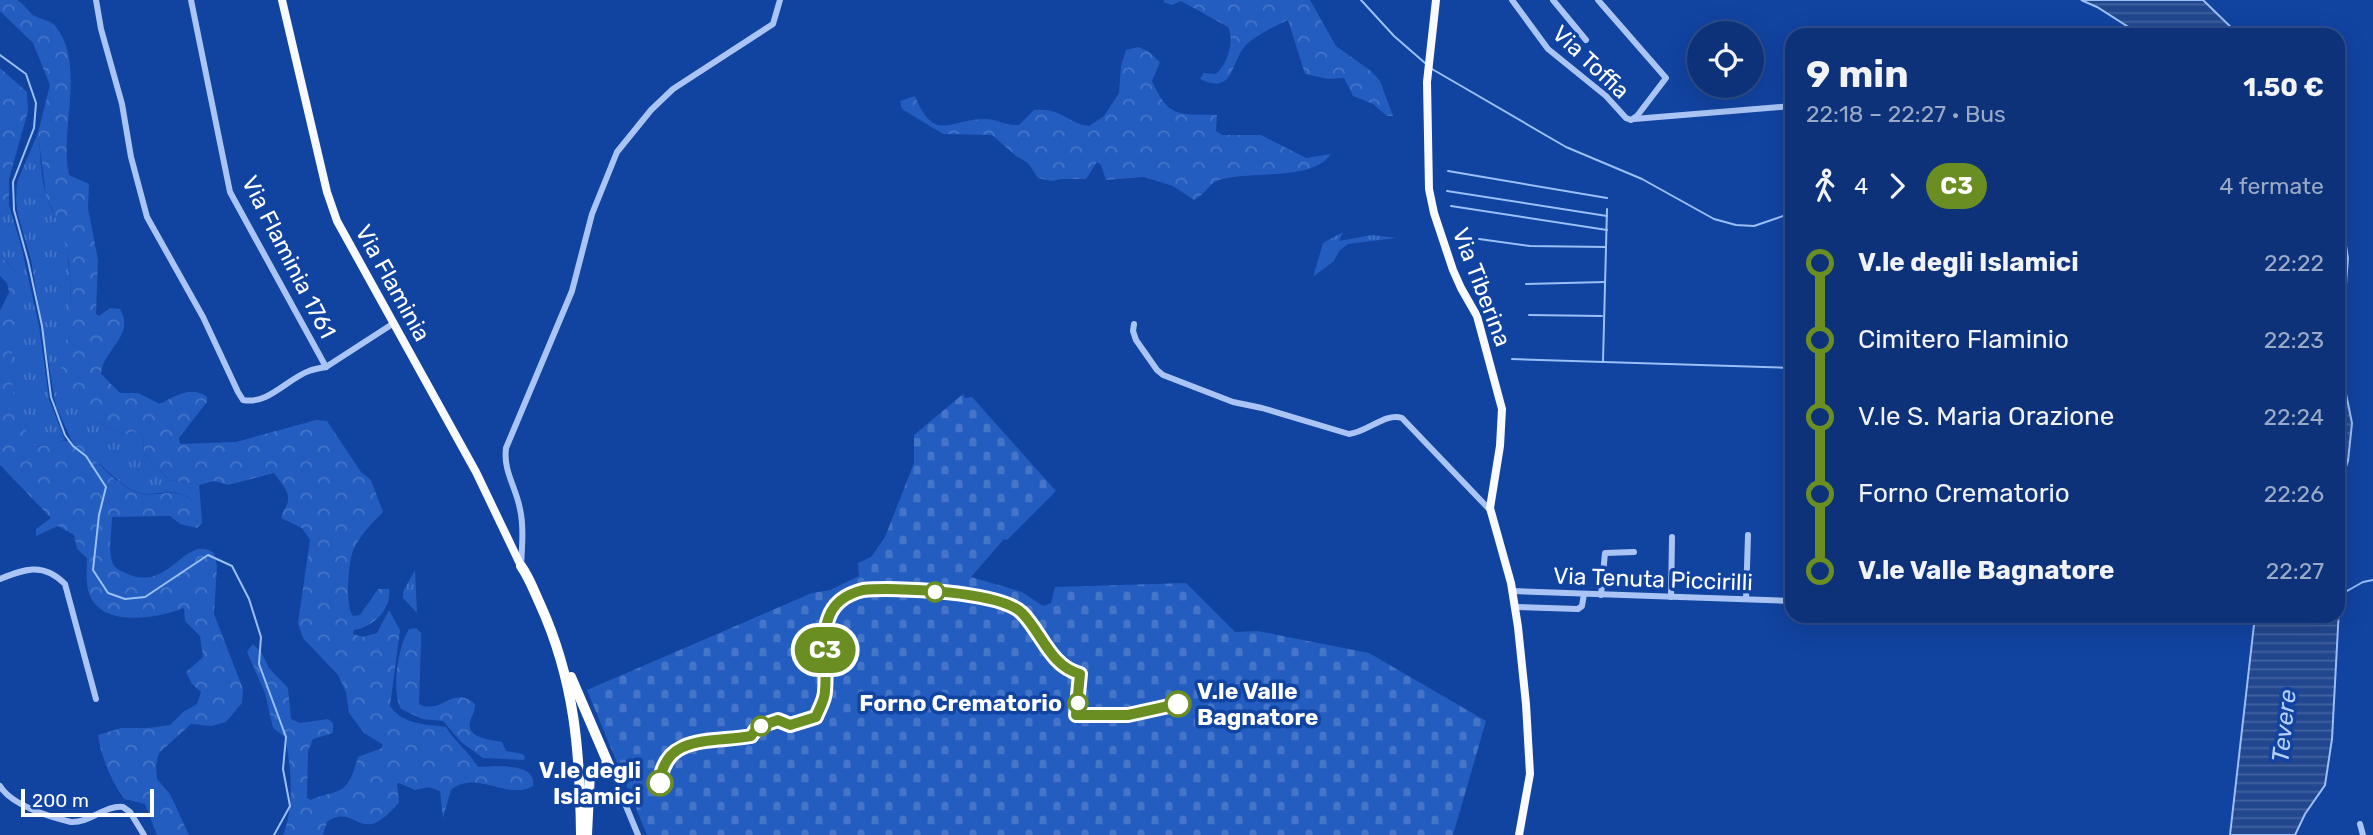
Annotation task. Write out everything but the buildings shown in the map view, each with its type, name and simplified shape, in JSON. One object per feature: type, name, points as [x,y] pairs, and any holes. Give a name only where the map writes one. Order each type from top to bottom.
[{"type":"highway","name":"Via Flaminia","points":[[521,566],[558,648],[571,696],[577,733],[580,835]]},
{"type":"highway","name":"Via Flaminia","points":[[521,566],[555,654],[566,701],[573,751],[574,835]]},
{"type":"highway","points":[[558,648],[611,770]]},
{"type":"highway","points":[[587,835],[590,772],[596,766],[611,770]]},
{"type":"main road","name":"Via Tiberina","points":[[1436,0],[1427,71],[1429,189],[1434,213],[1461,288],[1477,317],[1502,409],[1500,446],[1490,510],[1512,592],[1525,704],[1530,774],[1519,835]]},
{"type":"main road","name":"Via Flaminia","points":[[284,2],[334,214],[475,472],[521,566]]},
{"type":"street","points":[[96,0],[147,217],[203,317],[243,400],[250,402],[261,399],[309,371],[326,367]]},
{"type":"street","name":"Via Flaminia 1761","points":[[191,0],[230,192],[326,367],[394,323]]},
{"type":"street","points":[[521,566],[522,517],[507,472],[506,448],[572,291],[592,214],[611,163],[642,121],[673,89],[773,24],[780,0]]},
{"type":"street","name":"Via Toffia","points":[[1512,0],[1548,49],[1606,96],[1626,118],[1634,119],[1665,78],[1598,0]]},
{"type":"street","points":[[1553,0],[1586,40]]},
{"type":"street","points":[[1634,119],[1785,107]]},
{"type":"street","points":[[1134,324],[1136,340],[1159,372],[1224,399],[1349,434],[1361,432],[1391,417],[1402,418],[1490,510]]},
{"type":"street","points":[[1746,599],[1748,535]]},
{"type":"street","points":[[1671,597],[1672,537]]},
{"type":"street","points":[[1601,595],[1605,554],[1634,552]]},
{"type":"street","points":[[0,579],[32,568],[54,576],[65,584],[96,699]]},
{"type":"street","name":"Via Tenuta Piccirilli","points":[[1512,592],[1785,601]]},
{"type":"street","points":[[1514,607],[1578,609],[1582,606],[1584,594]]},
{"type":"street","points":[[611,770],[638,835]]},
{"type":"street","points":[[0,786],[15,802],[69,822],[81,822],[114,807],[123,807],[130,812],[144,835]]},
{"type":"street","points":[[2360,824],[2363,835]]},
{"type":"green space","points":[[0,0],[17,0],[33,15],[54,24],[65,42],[71,79],[67,158],[69,175],[89,184],[88,208],[98,260],[96,314],[99,316],[110,308],[120,309],[124,319],[121,335],[103,365],[101,374],[120,393],[138,393],[160,404],[189,392],[207,397],[207,402],[179,438],[180,444],[236,442],[316,420],[327,421],[361,472],[371,480],[383,512],[362,535],[353,551],[348,595],[353,616],[360,615],[378,589],[389,589],[387,603],[380,616],[368,625],[354,630],[353,634],[362,637],[377,633],[389,610],[400,630],[390,706],[408,720],[446,727],[478,767],[503,766],[521,769],[528,772],[533,786],[513,790],[481,783],[461,784],[451,790],[443,818],[440,791],[429,787],[415,790],[399,783],[399,802],[375,823],[363,824],[341,816],[327,822],[323,835],[283,835],[290,799],[287,749],[285,737],[273,728],[265,693],[247,652],[253,644],[261,652],[269,668],[288,688],[291,719],[300,723],[328,719],[333,723],[333,733],[313,739],[308,751],[307,798],[311,800],[338,791],[351,777],[358,757],[382,748],[382,744],[364,733],[349,713],[346,692],[338,675],[303,638],[298,623],[310,540],[302,528],[281,518],[288,497],[274,473],[228,485],[214,481],[199,485],[169,480],[144,454],[143,434],[134,431],[125,435],[92,420],[59,395],[56,383],[68,345],[71,296],[69,262],[62,230],[46,197],[38,133],[50,85],[33,43],[0,11]]},
{"type":"green space","points":[[1164,0],[1310,0],[1336,46],[1371,71],[1380,81],[1393,116],[1387,116],[1373,104],[1353,96],[1344,78],[1328,79],[1305,74],[1288,20],[1245,46],[1225,80],[1211,83],[1200,79],[1204,73],[1216,74],[1224,65],[1231,39],[1228,27],[1181,1],[1172,5],[1163,2]]},
{"type":"green space","points":[[1138,47],[1148,51],[1160,62],[1152,81],[1164,102],[1177,112],[1217,115],[1216,131],[1222,135],[1261,135],[1306,158],[1331,154],[1322,163],[1295,172],[1219,180],[1194,200],[1173,186],[1144,177],[1106,180],[1101,165],[1097,162],[1086,179],[1052,181],[1038,178],[1028,163],[992,135],[943,134],[902,109],[900,101],[915,96],[922,111],[937,125],[987,119],[1019,125],[1034,110],[1044,110],[1059,113],[1089,126],[1104,116],[1119,93],[1121,66],[1126,50]]},
{"type":"green space","points":[[0,68],[27,92],[28,111],[9,179],[9,205],[0,216]]},
{"type":"green space","points":[[38,133],[45,190],[50,207],[63,232],[69,267],[70,330],[67,350],[56,383],[92,420],[125,435],[135,431],[143,434],[144,454],[169,480],[199,485],[201,508],[182,494],[148,494],[130,489],[82,446],[72,441],[56,407],[31,260],[16,201],[17,182]]},
{"type":"green space","points":[[9,205],[39,326],[49,399],[65,440],[36,447],[21,430],[7,403],[4,371],[16,272],[0,255],[0,216]]},
{"type":"green space","points":[[1343,232],[1339,241],[1372,235],[1396,238],[1348,244],[1339,251],[1334,261],[1313,277],[1323,243]]},
{"type":"green space","points":[[0,255],[21,281],[11,368],[17,408],[36,447],[62,441],[79,443],[106,471],[131,490],[140,494],[182,494],[201,508],[202,523],[197,528],[180,524],[170,516],[112,517],[110,545],[112,561],[116,568],[142,578],[155,576],[194,551],[204,549],[214,553],[217,566],[214,614],[243,689],[242,703],[226,722],[211,726],[191,724],[159,753],[157,779],[170,794],[189,835],[157,835],[145,804],[124,799],[107,768],[98,735],[121,728],[170,725],[183,712],[197,704],[201,692],[192,684],[186,672],[203,657],[200,636],[185,621],[184,608],[161,615],[133,618],[107,613],[97,606],[88,592],[87,558],[77,549],[74,535],[58,526],[36,536],[36,529],[51,518],[0,465],[0,311],[9,292],[7,283],[0,276]]},
{"type":"green space","points":[[963,394],[965,398],[972,397],[1056,491],[1007,540],[1004,539],[971,577],[1022,592],[1043,606],[1051,603],[1055,587],[1186,583],[1235,632],[1258,631],[1369,653],[1486,721],[1453,835],[647,835],[587,690],[812,593],[830,590],[859,576],[858,563],[871,557],[885,537],[914,463],[914,435]]},
{"type":"green space","points":[[415,570],[417,613],[403,598],[403,592]]},
{"type":"green space","points":[[416,628],[421,633],[419,704],[427,707],[453,698],[467,699],[475,704],[470,722],[472,732],[480,737],[502,742],[506,751],[523,754],[524,760],[483,758],[461,742],[443,721],[422,719],[401,709],[396,691],[399,657],[409,629]]},
{"type":"water","points":[[2081,0],[2203,0],[2232,28],[2130,28]]},
{"type":"water","points":[[2345,239],[2348,258],[2345,298]]},
{"type":"water","points":[[2345,389],[2352,423],[2345,469]]},
{"type":"water","name":"Tevere","points":[[2254,623],[2338,623],[2332,739],[2325,785],[2305,814],[2295,835],[2230,835]]},
{"type":"waterway","points":[[1361,0],[1394,36],[1425,63]]},
{"type":"waterway","points":[[0,55],[26,74],[36,103],[34,128],[13,182],[14,210],[42,326],[51,397],[65,435],[73,446],[86,456],[106,487],[99,515],[93,570],[108,593],[125,599],[145,597],[208,555],[232,566],[249,599],[261,637],[259,664],[286,737],[283,769],[290,806],[274,835]]},
{"type":"waterway","points":[[1432,69],[1566,147],[1642,179],[1714,219],[1736,225],[1754,226],[1785,215]]},
{"type":"waterway","points":[[1448,171],[1607,198]]},
{"type":"waterway","points":[[1447,191],[1607,216]]},
{"type":"waterway","points":[[1451,206],[1607,230]]},
{"type":"waterway","points":[[1603,362],[1607,209]]},
{"type":"waterway","points":[[1479,239],[1530,246],[1606,247]]},
{"type":"waterway","points":[[1526,284],[1605,282]]},
{"type":"waterway","points":[[1529,315],[1602,316]]},
{"type":"waterway","points":[[1512,359],[1785,368]]},
{"type":"waterway","points":[[2345,592],[2363,582],[2373,580]]},
{"type":"bus line","name":"C3","points":[[660,783],[665,762],[677,749],[688,744],[751,736],[758,727],[778,720],[790,725],[816,717],[825,694],[827,618],[840,599],[863,590],[974,595],[1014,607],[1022,613],[1062,666],[1080,674],[1076,715],[1113,717],[1178,704]]},
{"type":"place","name":"Forno Crematorio","points":[[1078,703]]},
{"type":"place","name":"V.le Valle Bagnatore","points":[[1178,704]]},
{"type":"place","name":"V.le degli Islamici","points":[[660,783]]}]
